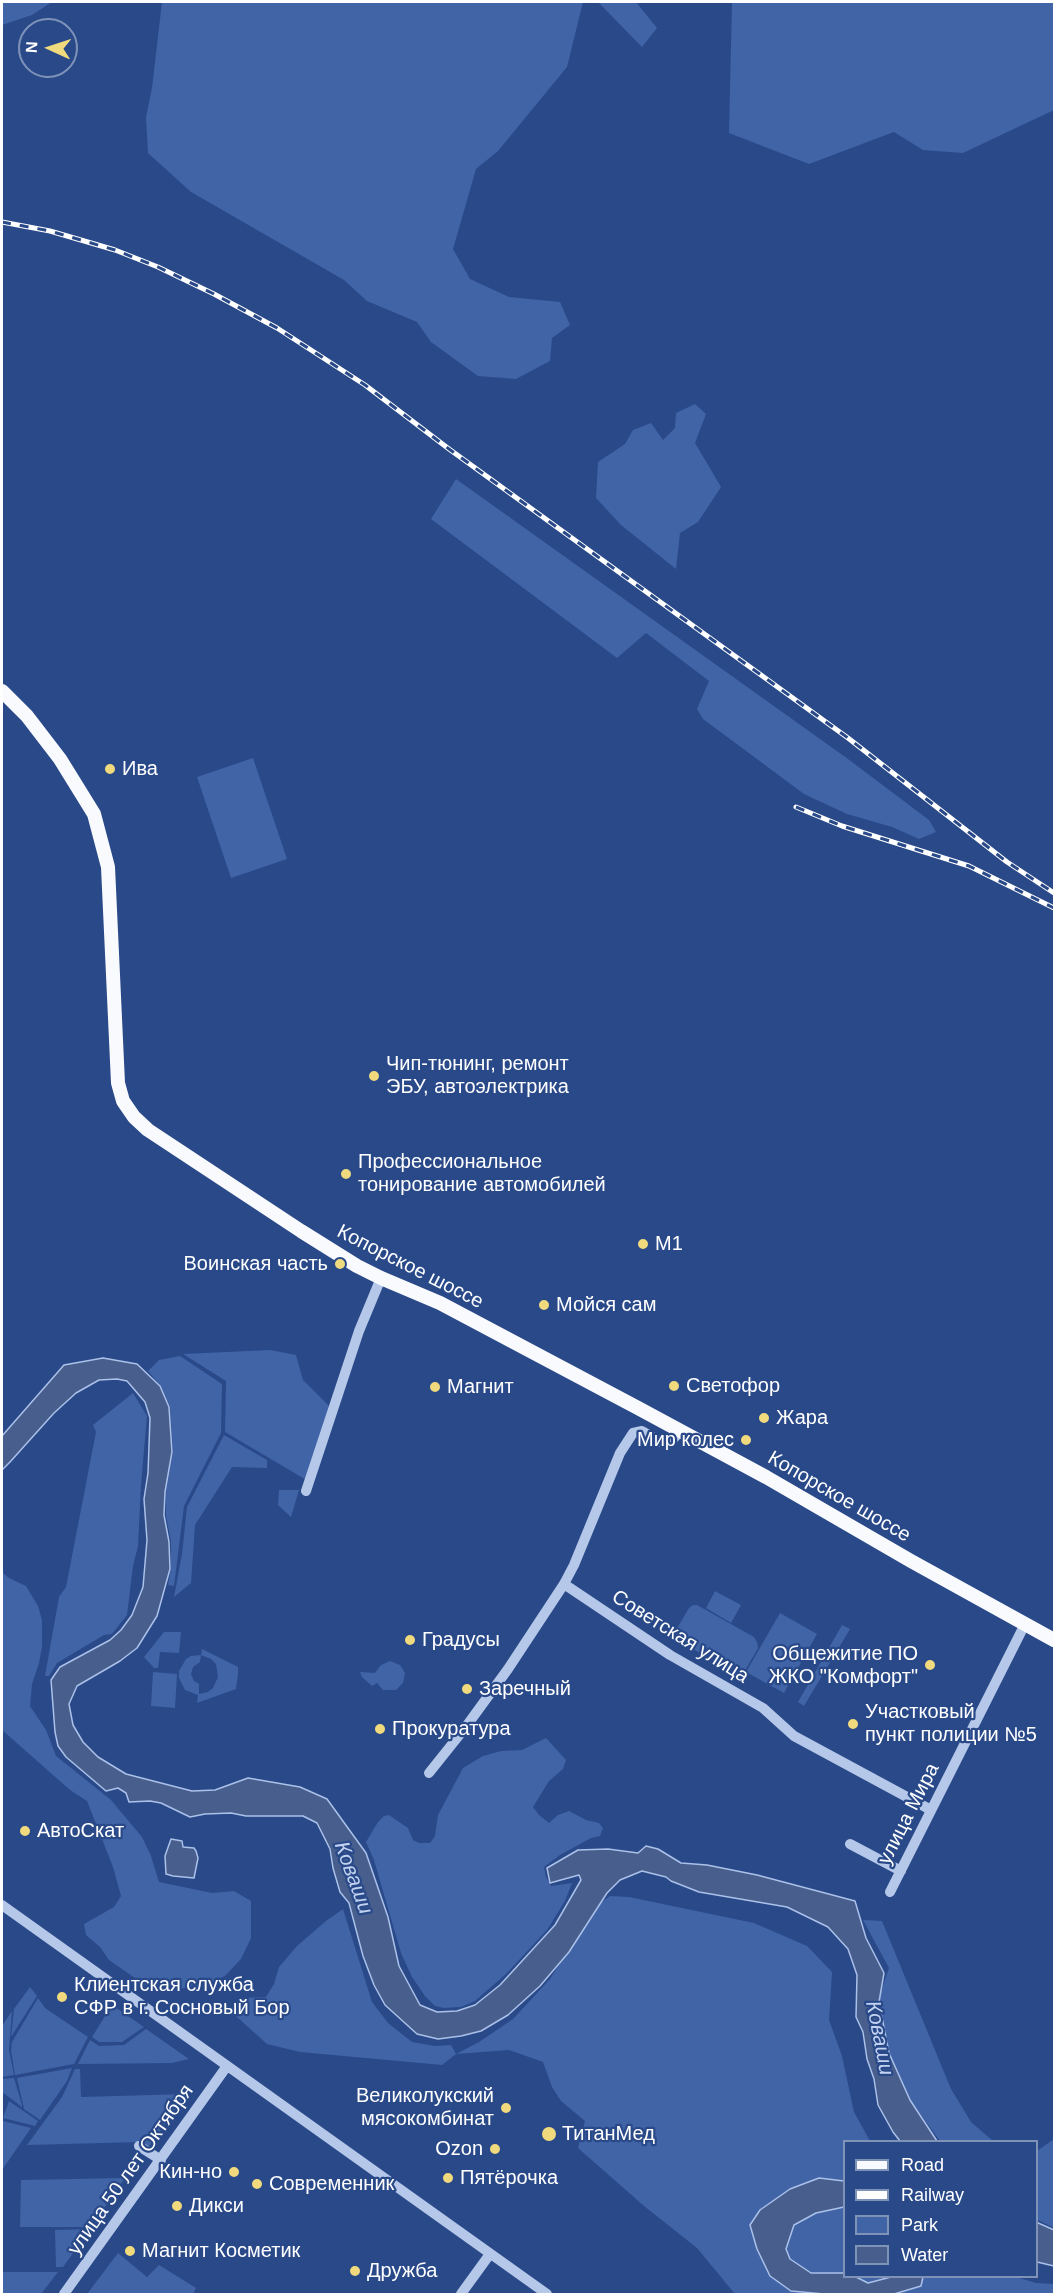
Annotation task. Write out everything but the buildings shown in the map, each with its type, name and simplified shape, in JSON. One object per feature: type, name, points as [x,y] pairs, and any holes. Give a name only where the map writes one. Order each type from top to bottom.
[{"type":"main road","name":"Копорское шоссе","points":[[3,693],[27,716],[69,771],[94,814],[108,867],[115,1061],[118,1083],[123,1101],[134,1117],[148,1130],[301,1231],[381,1278],[440,1303],[766,1477],[911,1562],[1054,1640]]},
{"type":"street","points":[[306,1491],[359,1331],[381,1278]]},
{"type":"street","points":[[429,1773],[518,1655],[564,1584],[620,1453],[633,1433],[642,1431],[668,1444],[680,1432]]},
{"type":"street","name":"Советская улица","points":[[564,1584],[670,1655],[763,1708],[794,1736],[931,1810]]},
{"type":"street","name":"улица Мира","points":[[890,1892],[1025,1624]]},
{"type":"street","points":[[850,1844],[901,1870]]},
{"type":"street","points":[[2,1905],[547,2295]]},
{"type":"street","name":"улица 50 лет Октября","points":[[64,2295],[227,2066]]},
{"type":"street","points":[[139,2146],[160,2160]]},
{"type":"street","points":[[461,2295],[490,2254]]},
{"type":"green space","points":[[2,2],[52,2],[32,15],[2,25]]},
{"type":"green space","points":[[162,2],[583,2],[567,67],[498,151],[476,169],[453,249],[470,279],[509,297],[560,302],[570,325],[552,338],[550,361],[516,379],[478,376],[431,342],[417,322],[367,301],[344,280],[191,192],[148,153],[146,117],[152,88]]},
{"type":"green space","points":[[598,2],[636,2],[657,28],[642,47]]},
{"type":"green space","points":[[732,2],[1054,2],[1054,110],[963,153],[923,150],[894,132],[809,164],[729,133]]},
{"type":"green space","points":[[695,404],[706,414],[695,443],[721,487],[698,522],[680,533],[676,569],[621,525],[596,498],[598,462],[625,444],[633,430],[651,423],[663,440],[675,428],[676,413]]},
{"type":"green space","points":[[456,479],[848,759],[929,820],[936,832],[919,839],[892,827],[847,814],[804,794],[703,719],[697,709],[709,681],[646,633],[617,658],[431,519]]},
{"type":"green space","points":[[253,758],[287,859],[231,878],[197,777]]},
{"type":"green space","points":[[270,1350],[296,1355],[303,1380],[332,1409],[308,1481],[225,1432],[226,1381],[183,1354]]},
{"type":"green space","points":[[180,1356],[222,1384],[221,1433],[184,1506],[174,1586],[168,1585],[171,1569],[171,1541],[166,1516],[166,1492],[173,1452],[170,1407],[160,1385],[148,1371],[159,1360]]},
{"type":"green space","points":[[133,1393],[147,1416],[138,1546],[127,1615],[112,1634],[104,1635],[57,1663],[49,1676],[45,1676],[59,1597],[66,1587],[96,1432],[93,1425]]},
{"type":"green space","points":[[224,1435],[267,1460],[267,1468],[232,1467],[195,1525],[191,1583],[174,1597],[187,1507]]},
{"type":"green space","points":[[279,1490],[299,1490],[291,1517],[278,1505]]},
{"type":"green space","points":[[2,1572],[26,1586],[38,1606],[42,1620],[42,1647],[32,1684],[30,1706],[46,1730],[56,1756],[111,1800],[142,1837],[159,1882],[212,1893],[234,1891],[251,1901],[251,1938],[241,1959],[225,1976],[206,1985],[190,1986],[174,1991],[145,1985],[109,1960],[100,1947],[86,1935],[84,1924],[114,1907],[121,1896],[113,1867],[87,1801],[70,1790],[2,1730]]},
{"type":"green space","points":[[715,1591],[741,1605],[731,1623],[706,1608]]},
{"type":"green space","points":[[693,1605],[697,1605],[754,1637],[758,1648],[746,1669],[741,1673],[735,1673],[679,1641],[676,1630]]},
{"type":"green space","points":[[780,1613],[817,1634],[784,1693],[746,1672]]},
{"type":"green space","points":[[842,1625],[850,1629],[804,1706],[798,1702]]},
{"type":"green space","points":[[164,1632],[181,1632],[179,1653],[160,1652],[158,1668],[154,1668],[144,1657]]},
{"type":"green space","points":[[202,1649],[238,1667],[236,1689],[197,1703],[198,1695],[185,1690],[179,1678],[179,1671],[186,1659],[201,1655]],"holes":[[[201,1655],[216,1664],[218,1677],[213,1688],[199,1694],[199,1684],[194,1681],[191,1674],[193,1667],[200,1662]]]},
{"type":"green space","points":[[390,1661],[400,1665],[405,1673],[403,1683],[396,1690],[383,1690],[377,1683],[372,1686],[362,1677],[360,1672],[375,1673],[381,1665]]},
{"type":"green space","points":[[153,1672],[177,1674],[175,1708],[151,1706]]},
{"type":"green space","points":[[546,1738],[566,1760],[563,1769],[549,1781],[533,1807],[549,1823],[558,1815],[569,1811],[586,1820],[599,1823],[603,1828],[600,1836],[591,1838],[560,1855],[544,1867],[551,1886],[572,1883],[565,1901],[547,1930],[506,1974],[475,2001],[461,2007],[435,2006],[412,1977],[401,1953],[374,1860],[366,1842],[378,1822],[384,1816],[389,1815],[408,1828],[413,1840],[419,1843],[430,1843],[435,1836],[438,1815],[463,1768],[483,1756],[501,1751],[522,1750]]},
{"type":"green space","points":[[610,1896],[629,1897],[754,1923],[807,1946],[832,1972],[829,2020],[842,2056],[854,2112],[869,2140],[843,2140],[843,2278],[1019,2278],[1036,2283],[1054,2284],[1054,2294],[735,2294],[697,2248],[644,2206],[578,2148],[585,2121],[561,2101],[552,2087],[543,2062],[509,2050],[456,2054],[479,2042],[513,2019],[550,1979],[596,1906]]},
{"type":"green space","points":[[343,1909],[372,2002],[388,2023],[412,2042],[435,2046],[451,2045],[456,2054],[442,2065],[300,2052],[267,2044],[237,2017],[243,1998],[266,1997],[274,1984],[279,1967],[297,1946]]},
{"type":"green space","points":[[863,1920],[882,1921],[951,2089],[971,2122],[992,2140],[939,2140],[910,2100],[895,2070],[884,2038],[877,2003],[889,1968]]},
{"type":"green space","points":[[30,1987],[37,1996],[11,2037],[14,2009]]},
{"type":"green space","points":[[38,1998],[45,2008],[88,2037],[74,2064],[15,2075],[12,2042]]},
{"type":"green space","points":[[112,2005],[144,2027],[122,2042],[99,2042],[92,2037]]},
{"type":"green space","points":[[12,2011],[9,2050],[14,2075],[2,2077],[2,2026]]},
{"type":"green space","points":[[146,2029],[189,2059],[172,2063],[78,2064],[90,2040],[99,2046],[124,2045]]},
{"type":"green space","points":[[72,2068],[67,2081],[40,2120],[24,2109],[17,2078]]},
{"type":"green space","points":[[75,2069],[80,2069],[81,2097],[187,2094],[148,2148],[139,2142],[27,2145],[62,2097]]},
{"type":"green space","points":[[14,2078],[22,2107],[2,2092],[2,2079]]},
{"type":"green space","points":[[9,2101],[38,2121],[35,2126],[3,2118]]},
{"type":"green space","points":[[3,2121],[31,2128],[2,2170],[2,2125]]},
{"type":"green space","points":[[1054,2139],[1054,2228],[1038,2220],[1038,2150]]},
{"type":"green space","points":[[125,2178],[91,2227],[20,2227],[21,2180]]},
{"type":"green space","points":[[91,2229],[63,2267],[56,2267],[55,2230]]},
{"type":"green space","points":[[118,2253],[147,2277],[159,2265],[196,2288],[193,2294],[87,2294]]},
{"type":"green space","points":[[2,2272],[58,2272],[41,2294],[2,2294]]},
{"type":"water","name":"Коваши","points":[[103,1358],[137,1364],[160,1386],[169,1407],[172,1452],[165,1492],[164,1515],[169,1542],[170,1569],[157,1616],[137,1648],[120,1661],[77,1686],[69,1704],[73,1725],[83,1742],[98,1757],[126,1774],[192,1791],[215,1790],[248,1778],[300,1787],[327,1799],[366,1853],[388,1917],[399,1966],[420,2005],[437,2012],[457,2011],[475,2005],[500,1985],[555,1925],[581,1880],[579,1875],[550,1883],[547,1868],[578,1850],[608,1849],[638,1853],[646,1846],[658,1849],[681,1863],[707,1865],[757,1875],[855,1901],[866,1938],[884,1973],[879,2002],[889,2053],[910,2100],[936,2140],[899,2140],[893,2132],[878,2105],[863,2032],[856,2017],[857,1975],[848,1949],[828,1927],[787,1907],[699,1892],[666,1877],[642,1871],[620,1880],[607,1893],[569,1952],[540,1986],[508,2015],[481,2031],[438,2039],[417,2034],[385,2005],[374,1985],[363,1956],[349,1903],[340,1892],[330,1849],[317,1823],[303,1816],[246,1816],[231,1813],[190,1817],[161,1803],[129,1802],[126,1793],[118,1788],[106,1791],[66,1757],[58,1746],[55,1732],[51,1680],[60,1667],[110,1640],[121,1630],[132,1615],[143,1587],[147,1540],[144,1499],[148,1473],[150,1418],[145,1402],[127,1381],[99,1380],[76,1393],[54,1413],[2,1470],[2,1436],[64,1365]]},
{"type":"water","points":[[171,1839],[182,1841],[183,1847],[194,1848],[196,1851],[198,1858],[194,1878],[166,1874],[165,1856]]},
{"type":"water","points":[[819,2178],[843,2181],[843,2207],[816,2213],[794,2225],[786,2249],[790,2259],[811,2273],[843,2273],[843,2278],[858,2278],[868,2283],[887,2278],[923,2278],[921,2286],[894,2294],[824,2294],[791,2291],[770,2276],[757,2249],[750,2225],[760,2210],[790,2189]]},
{"type":"water","points":[[1038,2223],[1054,2230],[1054,2266],[1038,2262]]},
{"type":"railway","points":[[2,222],[50,231],[115,250],[158,267],[277,328],[365,385],[449,449],[848,738],[1007,862],[1054,893]]},
{"type":"railway","points":[[796,807],[842,826],[969,866],[1054,908]]},
{"type":"place","name":"Ива","points":[[110,769]]},
{"type":"place","name":"Чип-тюнинг, ремонт ЭБУ, автоэлектрика","points":[[374,1076]]},
{"type":"place","name":"Профессиональное тонирование автомобилей","points":[[346,1174]]},
{"type":"place","name":"М1","points":[[643,1244]]},
{"type":"place","name":"Воинская часть","points":[[340,1264]]},
{"type":"place","name":"Мойся сам","points":[[544,1305]]},
{"type":"place","name":"Светофор","points":[[674,1386]]},
{"type":"place","name":"Магнит","points":[[435,1387]]},
{"type":"place","name":"Жара","points":[[764,1418]]},
{"type":"place","name":"Мир колес","points":[[746,1440]]},
{"type":"place","name":"Градусы","points":[[410,1640]]},
{"type":"place","name":"Общежитие ПО ЖКО \"Комфорт\"","points":[[930,1665]]},
{"type":"place","name":"Заречный","points":[[467,1689]]},
{"type":"place","name":"Участковый пункт полиции №5","points":[[853,1724]]},
{"type":"place","name":"Прокуратура","points":[[380,1729]]},
{"type":"place","name":"АвтоСкат","points":[[25,1831]]},
{"type":"place","name":"Клиентская служба СФР в г. Сосновый Бор","points":[[62,1997]]},
{"type":"place","name":"Великолукский мясокомбинат","points":[[506,2108]]},
{"type":"place","name":"ТитанМед","points":[[549,2134]]},
{"type":"place","name":"Ozon","points":[[495,2149]]},
{"type":"place","name":"Кин-но","points":[[234,2172]]},
{"type":"place","name":"Пятёрочка","points":[[448,2178]]},
{"type":"place","name":"Современник","points":[[257,2184]]},
{"type":"place","name":"Дикси","points":[[177,2206]]},
{"type":"place","name":"Магнит Косметик","points":[[130,2251]]},
{"type":"place","name":"Дружба","points":[[355,2271]]}]
